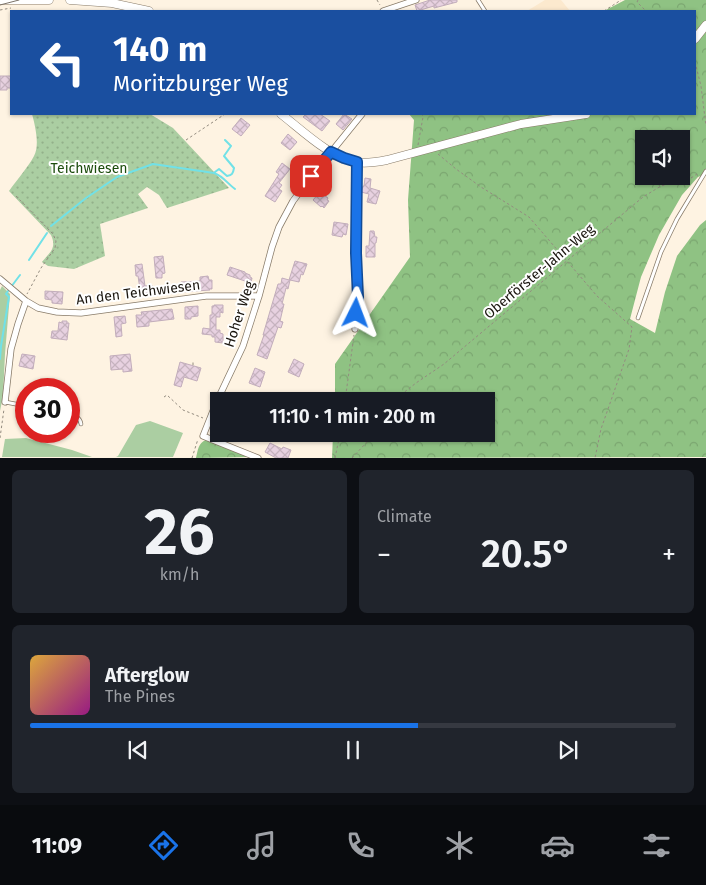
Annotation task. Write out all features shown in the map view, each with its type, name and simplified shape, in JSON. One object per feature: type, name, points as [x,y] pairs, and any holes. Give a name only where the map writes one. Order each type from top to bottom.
[{"type":"street","points":[[0,0],[49,0]]},
{"type":"street","points":[[70,0],[112,3],[144,10]]},
{"type":"street","points":[[383,10],[416,0]]},
{"type":"street","points":[[696,38],[706,25]]},
{"type":"street","points":[[282,115],[331,152],[357,162],[378,162],[522,124],[580,115]]},
{"type":"street","name":"Hoher Weg","points":[[209,422],[243,346],[279,227],[293,201],[311,176],[361,115]]},
{"type":"street","points":[[355,329],[358,297],[356,253],[357,162]]},
{"type":"street","name":"An den Teichwiesen","points":[[0,279],[26,301],[38,308],[57,312],[81,313],[206,296],[259,296]]},
{"type":"street","points":[[5,402],[11,349],[26,301]]},
{"type":"street","points":[[209,422],[203,436],[258,458]]},
{"type":"lane","points":[[638,318],[661,252],[677,218],[706,170]]},
{"type":"lane","points":[[5,402],[15,404]]},
{"type":"path","points":[[377,0],[383,10]]},
{"type":"path","points":[[606,10],[621,0]]},
{"type":"path","points":[[638,0],[636,2],[645,10]]},
{"type":"path","points":[[0,10],[14,7]]},
{"type":"path","points":[[696,66],[701,86],[706,126]]},
{"type":"path","points":[[186,140],[224,115]]},
{"type":"path","points":[[417,152],[422,115]]},
{"type":"path","points":[[432,149],[481,187],[529,217],[597,296],[632,327],[629,349],[602,429],[595,458]]},
{"type":"path","name":"Oberförster-Jahn-Weg","points":[[404,392],[444,364],[643,196],[661,186],[698,174]]},
{"type":"path","points":[[16,196],[53,234],[56,241],[55,248],[41,268],[27,294],[26,301]]},
{"type":"path","points":[[346,392],[355,329]]},
{"type":"path","points":[[164,397],[167,395],[183,410],[202,417],[209,422]]},
{"type":"path","points":[[0,438],[5,402]]},
{"type":"path","points":[[192,458],[197,440]]},
{"type":"path","points":[[335,458],[338,442]]},
{"type":"path","points":[[352,458],[366,442]]},
{"type":"shaded area","points":[[545,0],[561,0],[569,10],[529,10]]},
{"type":"green space","points":[[625,0],[706,0],[706,174],[698,177],[682,195],[659,235],[641,277],[630,319],[655,333],[665,292],[677,256],[700,225],[706,220],[706,457],[332,458],[333,442],[495,442],[495,392],[335,392],[335,364],[410,257],[408,200],[414,120],[410,115],[696,115],[696,10],[606,10]]},
{"type":"green space","name":"Teichwiesen","points":[[32,115],[152,115],[173,128],[229,188],[167,208],[159,195],[147,187],[138,194],[148,208],[100,224],[105,256],[74,269],[48,266],[42,262],[53,247],[51,235],[9,191],[36,151]]},
{"type":"green space","points":[[2,286],[10,294],[3,396],[0,411],[0,290]]},
{"type":"green space","points":[[150,421],[183,433],[173,457],[116,457],[136,425]]},
{"type":"green space","points":[[5,439],[15,439],[15,443],[45,443],[92,457],[2,457]]},
{"type":"green space","points":[[206,440],[251,457],[196,458],[203,441]]},
{"type":"building","points":[[430,0],[457,0],[457,2],[420,10],[417,10],[415,5]]},
{"type":"building","points":[[0,76],[10,76],[10,88],[0,90]]},
{"type":"building","points":[[305,115],[321,115],[330,121],[322,131],[303,117]]},
{"type":"building","points":[[343,115],[352,119],[343,130],[336,124]]},
{"type":"building","points":[[241,118],[250,125],[241,136],[232,129]]},
{"type":"building","points":[[288,134],[297,142],[290,150],[281,143]]},
{"type":"building","points":[[282,163],[290,169],[279,183],[282,185],[279,189],[282,191],[275,202],[265,196],[279,174],[276,172]]},
{"type":"building","points":[[365,178],[371,179],[370,188],[380,191],[376,204],[367,202],[369,194],[361,192]]},
{"type":"building","points":[[320,192],[329,201],[324,208],[313,200]]},
{"type":"building","points":[[334,222],[348,224],[346,235],[343,234],[342,237],[332,235]]},
{"type":"building","points":[[370,231],[374,231],[375,237],[377,237],[375,257],[366,257],[366,246],[369,246]]},
{"type":"building","points":[[163,256],[165,273],[162,274],[162,278],[156,278],[154,257]]},
{"type":"building","points":[[295,261],[307,264],[299,282],[290,280],[288,289],[286,288],[280,321],[283,322],[281,328],[278,327],[267,359],[257,355],[278,284],[281,284],[282,278],[289,280]]},
{"type":"building","points":[[142,264],[145,286],[152,285],[153,294],[143,295],[142,288],[140,289],[135,265]]},
{"type":"building","points":[[230,267],[250,275],[252,278],[251,283],[227,275]]},
{"type":"building","points":[[208,276],[209,280],[212,280],[212,289],[182,292],[181,282],[200,281],[200,277]]},
{"type":"building","points":[[45,291],[63,292],[62,304],[52,303],[52,300],[45,299]]},
{"type":"building","points":[[223,305],[223,313],[220,312],[220,317],[216,317],[216,330],[220,330],[220,333],[223,334],[223,343],[215,342],[215,337],[212,337],[212,335],[202,334],[203,328],[210,329],[210,315],[212,315],[212,306]]},
{"type":"building","points":[[198,306],[198,316],[185,319],[185,307]]},
{"type":"building","points":[[172,309],[174,319],[149,322],[149,326],[137,327],[136,315],[142,315],[141,312]]},
{"type":"building","points":[[125,316],[126,323],[121,324],[122,336],[116,337],[114,317]]},
{"type":"building","points":[[62,321],[69,323],[67,340],[51,338],[52,331],[58,331],[59,322],[62,323]]},
{"type":"building","points":[[22,354],[35,356],[33,369],[19,366]]},
{"type":"building","points":[[130,354],[132,371],[123,372],[123,369],[111,370],[110,356]]},
{"type":"building","points":[[294,359],[304,364],[299,377],[288,372]]},
{"type":"building","points":[[180,362],[201,368],[197,381],[184,377],[181,387],[174,385]]},
{"type":"building","points":[[255,368],[265,372],[260,387],[249,383]]},
{"type":"building","points":[[270,443],[282,449],[283,447],[291,450],[288,458],[276,458],[265,452]]},
{"type":"waterway","points":[[215,172],[219,169],[227,176],[233,172],[234,168],[224,156],[231,146],[225,140]]},
{"type":"waterway","points":[[51,226],[86,198],[117,177],[153,164],[214,173],[235,189]]},
{"type":"waterway","points":[[29,260],[47,233]]},
{"type":"waterway","points":[[11,287],[20,275]]},
{"type":"waterway","points":[[0,359],[9,297],[6,294],[8,291]]},
{"type":"tram line","points":[[0,5],[19,0]]},
{"type":"route","points":[[311,176],[331,152],[357,162],[356,253],[358,297],[356,313]]}]
